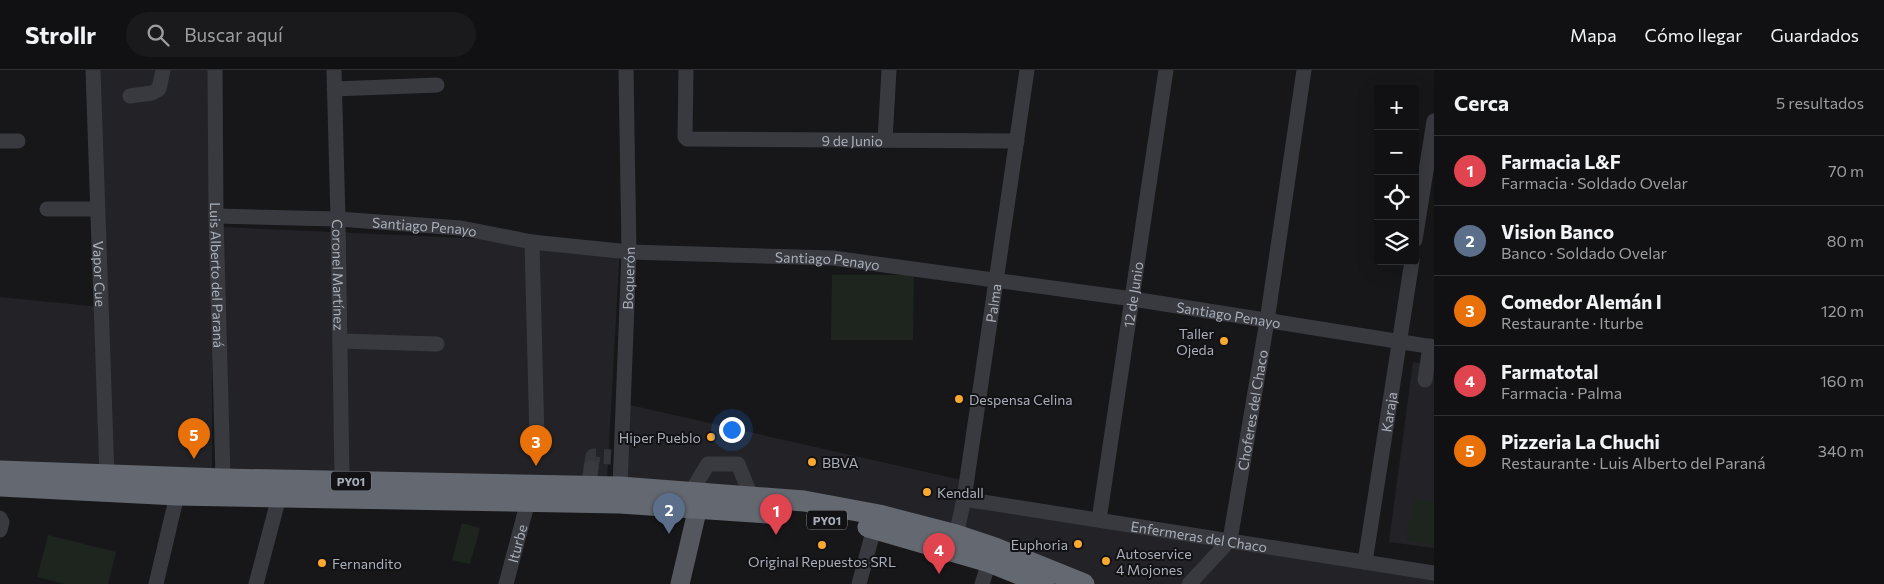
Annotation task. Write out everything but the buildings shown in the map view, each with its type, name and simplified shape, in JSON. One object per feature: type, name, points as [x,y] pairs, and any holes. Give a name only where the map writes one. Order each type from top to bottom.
[{"type":"highway","name":"PY01","points":[[0,471],[107,476],[342,481],[590,477],[620,487],[697,497],[874,528],[989,562],[1044,584]]},
{"type":"highway","name":"PY01","points":[[0,486],[177,495],[620,503],[697,497],[751,496],[840,507],[956,535],[995,548],[1084,584]]},
{"type":"main road","points":[[680,584],[697,497]]},
{"type":"street","name":"Vapor Cue","points":[[93,70],[96,208],[107,476]]},
{"type":"street","points":[[130,96],[152,93],[159,89],[163,70]]},
{"type":"street","name":"Luis Alberto del Paraná","points":[[215,70],[216,216],[223,479]]},
{"type":"street","name":"Coronel Martínez","points":[[334,70],[342,481]]},
{"type":"street","name":"Boquerón","points":[[620,487],[616,457],[629,252],[626,70]]},
{"type":"street","name":"9 de Junio","points":[[686,70],[685,137],[687,139],[1017,141]]},
{"type":"street","points":[[885,140],[889,70]]},
{"type":"street","name":"Palma","points":[[956,535],[964,499],[995,281],[1028,70]]},
{"type":"street","name":"12 de Junio","points":[[1099,520],[1166,70]]},
{"type":"street","name":"Choferes del Chaco","points":[[1230,540],[1267,321],[1304,70]]},
{"type":"street","points":[[334,89],[437,84]]},
{"type":"street","points":[[1418,220],[1434,121]]},
{"type":"street","points":[[0,141],[18,141]]},
{"type":"street","points":[[47,209],[96,208]]},
{"type":"street","name":"Santiago Penayo","points":[[216,216],[338,220],[461,228],[532,242],[629,252],[833,258],[1133,299],[1432,347]]},
{"type":"street","points":[[532,242],[537,438]]},
{"type":"street","name":"Karaja","points":[[1364,562],[1411,265]]},
{"type":"street","points":[[340,341],[437,344]]},
{"type":"street","points":[[1425,380],[1432,347]]},
{"type":"street","points":[[697,497],[708,464],[738,464],[751,496]]},
{"type":"street","points":[[156,584],[177,495]]},
{"type":"street","points":[[256,584],[279,497]]},
{"type":"street","name":"Enfermeras del Chaco","points":[[964,499],[1434,573]]},
{"type":"street","name":"Iturbe","points":[[506,584],[528,501]]},
{"type":"street","points":[[0,518],[0,530]]},
{"type":"street","points":[[858,584],[874,528]]},
{"type":"street","points":[[1189,584],[1230,540]]},
{"type":"street","points":[[982,584],[989,562]]},
{"type":"shaded area","points":[[93,70],[212,70],[212,472],[0,467],[0,297],[100,307]]},
{"type":"shaded area","points":[[222,227],[620,245],[607,482],[216,473]]},
{"type":"shaded area","points":[[832,275],[914,275],[913,340],[831,340]]},
{"type":"shaded area","points":[[1413,362],[1434,365],[1434,548],[1389,542]]},
{"type":"shaded area","points":[[621,403],[966,481],[964,499],[1230,540],[1186,584],[1092,584],[948,526],[625,481]]},
{"type":"shaded area","points":[[1413,500],[1434,503],[1434,545],[1406,540]]},
{"type":"shaded area","points":[[462,523],[480,528],[470,564],[452,560]]},
{"type":"shaded area","points":[[48,535],[116,552],[108,584],[65,584],[37,577]]},
{"type":"shaded area","points":[[1234,544],[1434,575],[1434,584],[1196,584]]},
{"type":"tunnel","points":[[591,468],[593,456],[611,457]]},
{"type":"place","name":"Taller Ojeda","points":[[1224,341]]},
{"type":"place","name":"Despensa Celina","points":[[959,399]]},
{"type":"place","name":"Hiper Pueblo","points":[[711,437]]},
{"type":"place","name":"Pizzeria La Chuchi","points":[[194,459]]},
{"type":"place","name":"BBVA","points":[[812,462]]},
{"type":"place","name":"Comedor Alemán I","points":[[536,466]]},
{"type":"place","name":"Kendall","points":[[927,492]]},
{"type":"place","name":"Vision Banco","points":[[669,534]]},
{"type":"place","name":"Farmacia L&F","points":[[776,535]]},
{"type":"place","name":"Euphoria","points":[[1078,544]]},
{"type":"place","name":"Original Repuestos SRL","points":[[822,545]]},
{"type":"place","name":"Autoservice 4 Mojones","points":[[1106,561]]},
{"type":"place","name":"Fernandito","points":[[322,563]]},
{"type":"place","name":"Farmatotal","points":[[939,574]]}]
